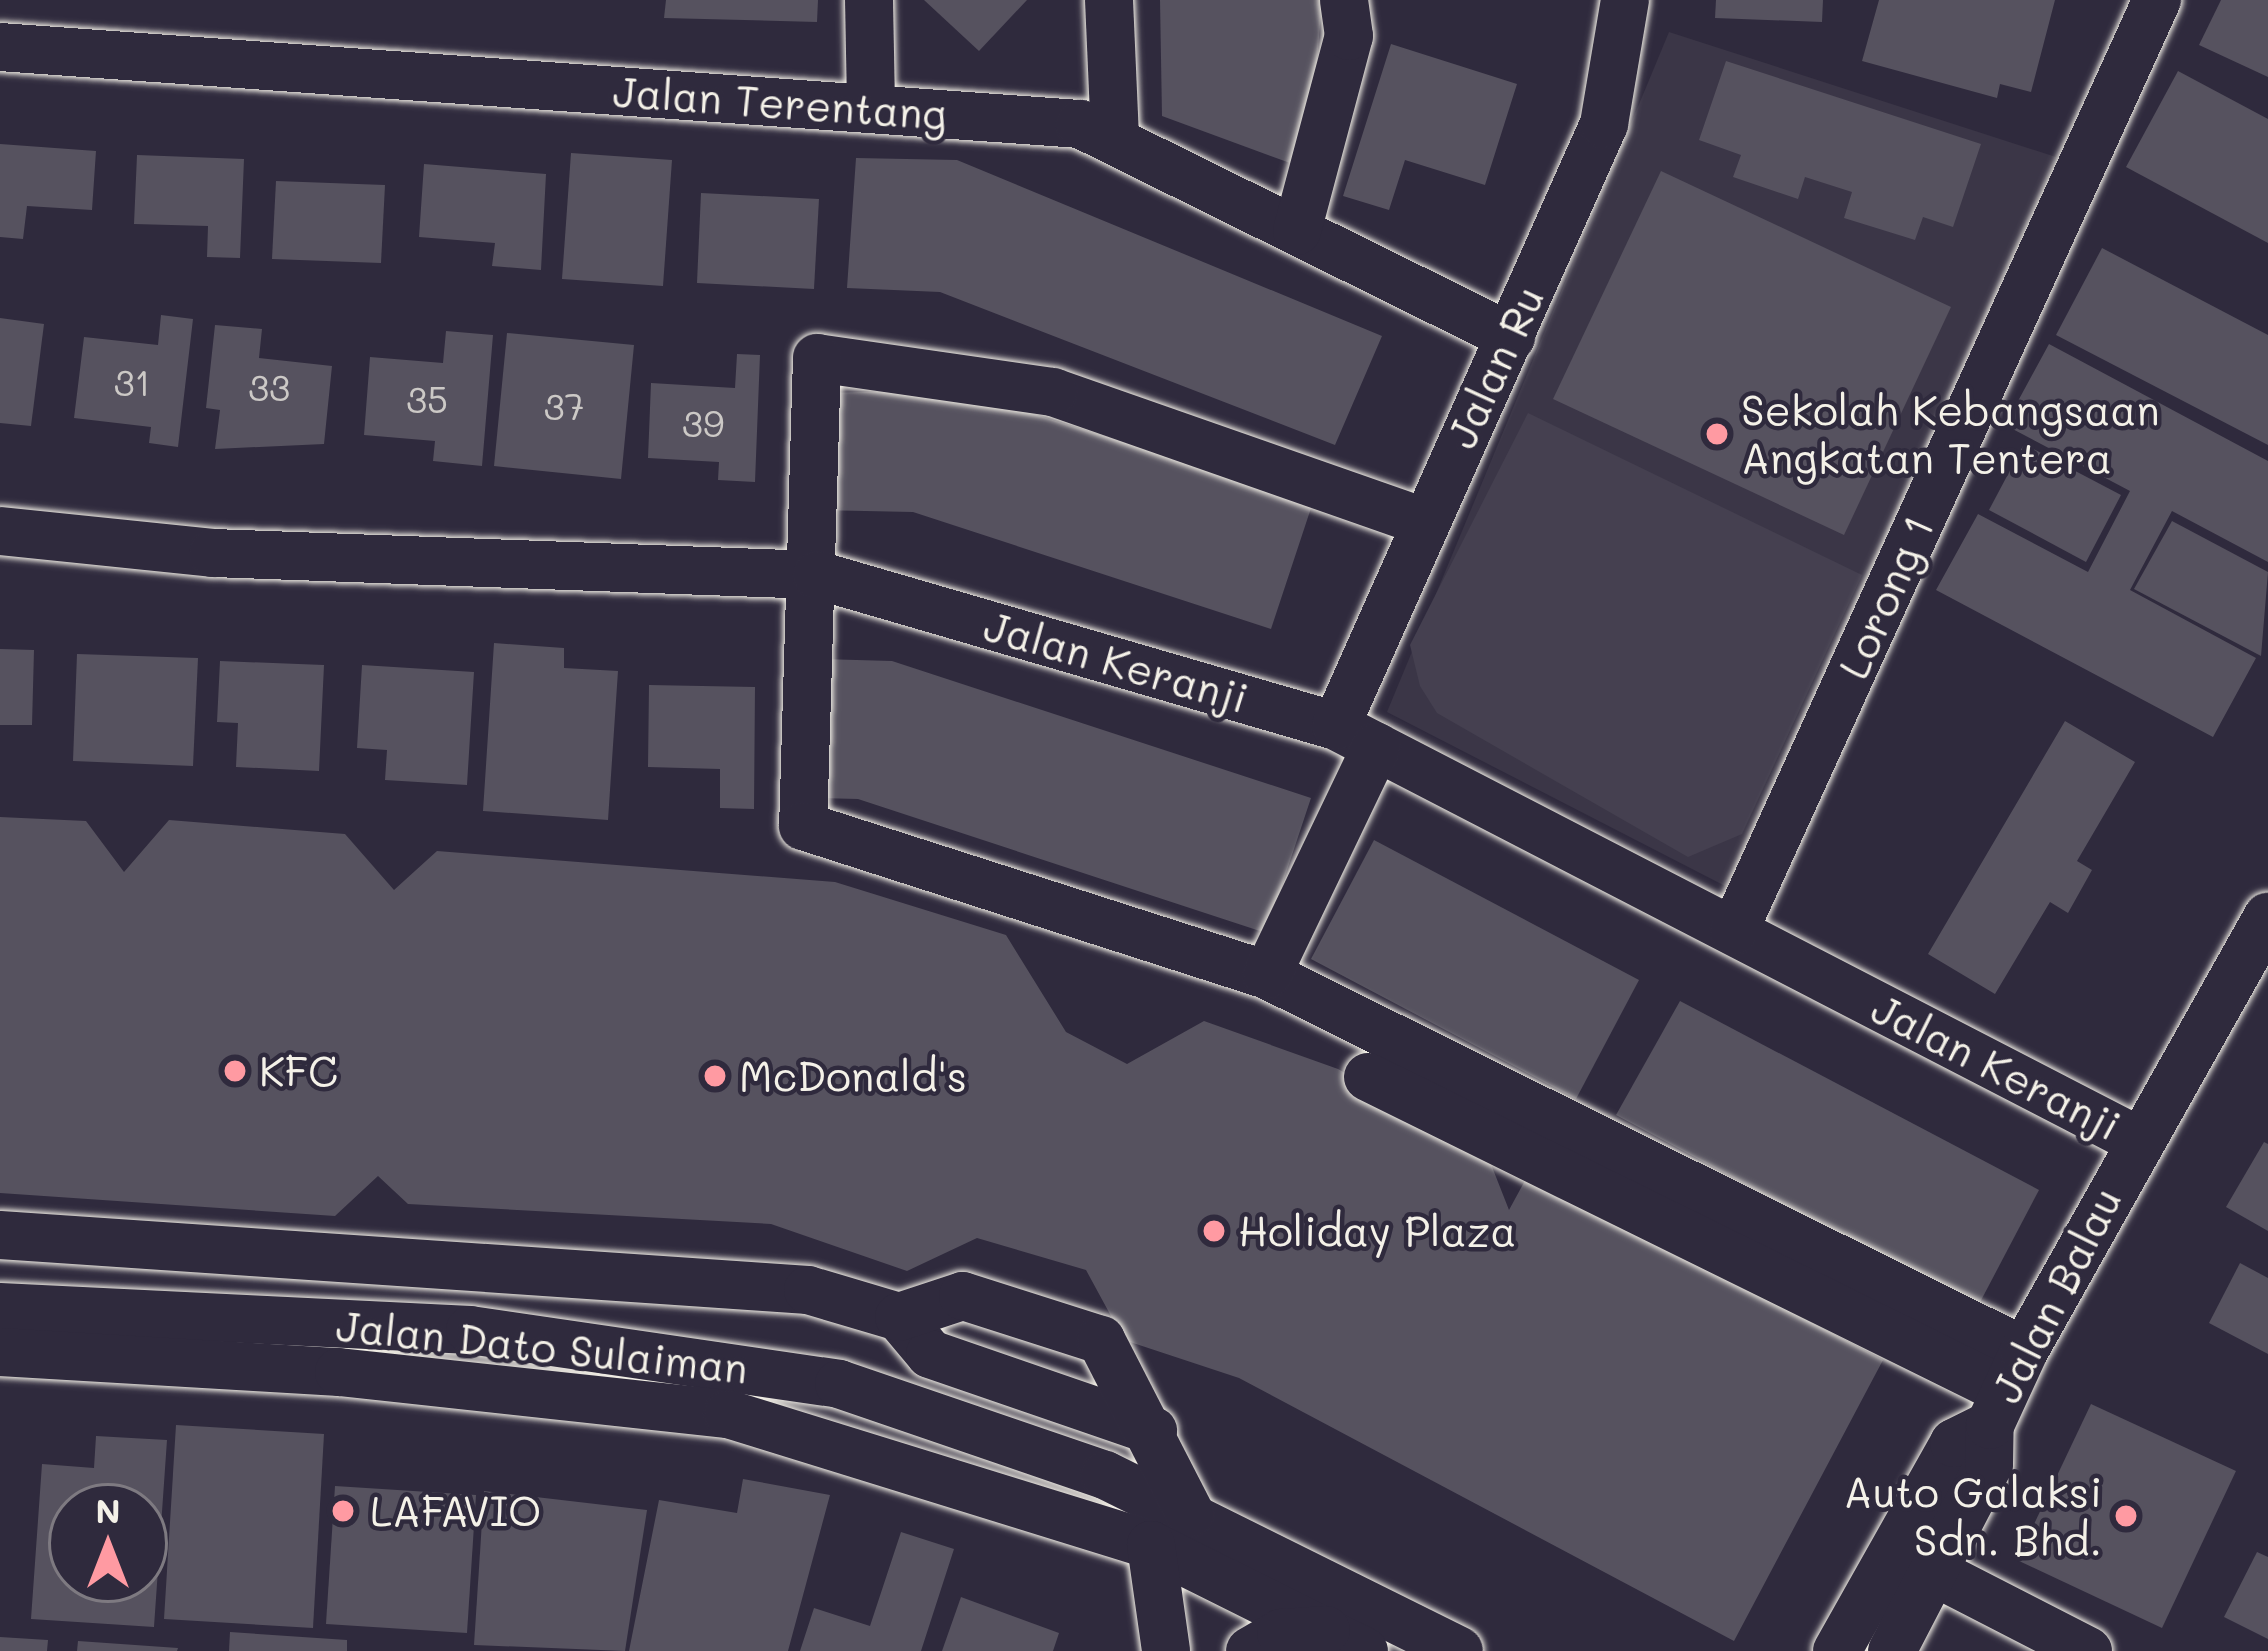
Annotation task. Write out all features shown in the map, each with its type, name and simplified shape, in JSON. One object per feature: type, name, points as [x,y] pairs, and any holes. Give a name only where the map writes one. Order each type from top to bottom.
[{"type":"street","points":[[869,0],[871,109]]},
{"type":"street","points":[[1109,0],[1115,140]]},
{"type":"street","points":[[1297,231],[1348,36],[1344,0]]},
{"type":"street","name":"Jalan Ru","points":[[1267,975],[1356,737],[1421,521],[1511,337],[1604,124],[1625,0]]},
{"type":"street","name":"Lorong 1","points":[[1734,932],[2157,0]]},
{"type":"street","name":"Jalan Terentang","points":[[0,47],[1080,124],[1511,337]]},
{"type":"street","points":[[1421,521],[1053,392],[838,355],[817,358],[811,375],[817,575],[803,826],[1267,975],[2006,1389]]},
{"type":"street","name":"Jalan Keranji","points":[[0,531],[213,553],[817,575],[1356,737],[2137,1140]]},
{"type":"street","name":"Jalan Balau","points":[[1892,1651],[1989,1464],[2006,1389],[2137,1140],[2268,917]]},
{"type":"street","points":[[1368,1077],[2006,1389]]},
{"type":"street","points":[[0,1234],[808,1290],[899,1317],[930,1354],[1153,1431]]},
{"type":"street","points":[[0,1268],[252,1282],[293,1321]]},
{"type":"street","points":[[899,1317],[963,1296],[1102,1340],[1153,1431],[1190,1513]]},
{"type":"street","name":"Jalan Dato Sulaiman","points":[[0,1306],[293,1321],[637,1348],[839,1384],[1190,1513],[1459,1651]]},
{"type":"street","name":"Jalan Dato Sulaiman","points":[[0,1352],[339,1372],[728,1414],[1151,1545],[1345,1641]]},
{"type":"street","name":"Jalan Balau","points":[[1837,1651],[1954,1443],[2006,1389]]},
{"type":"street","points":[[1151,1545],[1166,1651]]},
{"type":"street","points":[[1936,1573],[2088,1651]]},
{"type":"street","points":[[1250,1651],[1281,1634],[1345,1641]]},
{"type":"shaded area","name":"Sekolah Kebangsaan Angkatan Tentera","points":[[1669,32],[2056,157],[1731,889],[1387,712]]},
{"type":"shaded area","points":[[1528,413],[1862,575],[1742,834],[1688,857],[1437,713],[1420,686],[1410,645]]},
{"type":"building","points":[[666,0],[818,0],[817,22],[664,18]]},
{"type":"building","points":[[924,0],[1027,0],[979,51]]},
{"type":"building","points":[[1160,0],[1322,0],[1315,86],[1290,163],[1162,116]]},
{"type":"building","points":[[1716,0],[1823,0],[1822,22],[1715,18]]},
{"type":"building","points":[[1879,0],[2055,0],[2031,92],[2000,84],[1997,98],[1862,61]]},
{"type":"building","points":[[2221,0],[2268,0],[2268,77],[2199,45]]},
{"type":"building","points":[[1391,44],[1517,84],[1485,185],[1405,160],[1389,210],[1343,196]]},
{"type":"building","points":[[1726,61],[1981,144],[1953,227],[1923,217],[1915,240],[1844,218],[1852,192],[1805,177],[1798,199],[1733,177],[1741,155],[1699,140]]},
{"type":"building","points":[[2178,71],[2268,119],[2268,243],[2126,167]]},
{"type":"building","points":[[0,144],[96,151],[92,210],[27,206],[23,239],[0,237]]},
{"type":"building","points":[[571,153],[672,160],[663,286],[562,279]]},
{"type":"building","points":[[137,155],[244,159],[240,258],[207,257],[208,226],[134,224]]},
{"type":"building","points":[[856,158],[957,160],[1382,336],[1335,445],[940,292],[847,288]]},
{"type":"building","points":[[424,164],[546,174],[541,270],[492,266],[495,243],[419,237]]},
{"type":"building","points":[[1661,171],[1951,307],[1844,535],[1553,399]]},
{"type":"building","points":[[276,181],[385,185],[381,263],[272,259]]},
{"type":"building","points":[[701,193],[819,199],[814,289],[697,283]]},
{"type":"building","points":[[2102,248],[2268,335],[2268,445],[2056,335]]},
{"type":"building","points":[[161,315],[193,319],[178,447],[149,443],[151,427],[74,418],[84,337],[158,345]]},
{"type":"building","points":[[0,318],[44,324],[31,426],[0,423]]},
{"type":"building","points":[[215,325],[262,329],[259,358],[332,366],[324,444],[215,449],[220,410],[206,408]]},
{"type":"building","points":[[446,331],[493,335],[482,466],[433,461],[435,441],[364,435],[370,357],[443,363]]},
{"type":"building","points":[[507,333],[634,345],[621,479],[494,466]]},
{"type":"building","points":[[2049,344],[2268,461],[2268,562],[2172,511],[2130,590],[2256,658],[2213,737],[1936,590],[1978,514],[2088,572],[2130,491],[2005,425]]},
{"type":"building","points":[[737,354],[760,355],[755,482],[718,480],[719,462],[648,458],[651,383],[735,388]]},
{"type":"building","points":[[957,390],[1313,502],[1271,629],[913,512],[817,510],[819,393]]},
{"type":"building","points":[[2024,444],[2121,495],[2086,562],[1989,510]]},
{"type":"building","points":[[2172,521],[2268,572],[2261,656],[2134,589]]},
{"type":"building","points":[[494,643],[564,648],[564,668],[618,671],[608,820],[483,811]]},
{"type":"building","points":[[0,649],[34,650],[32,725],[0,725]]},
{"type":"building","points":[[77,654],[198,658],[193,766],[73,761]]},
{"type":"building","points":[[821,659],[892,661],[1311,798],[1266,933],[858,799],[818,798]]},
{"type":"building","points":[[220,661],[324,665],[319,771],[236,767],[238,723],[217,722]]},
{"type":"building","points":[[362,665],[474,672],[467,785],[385,780],[387,750],[357,748]]},
{"type":"building","points":[[649,685],[755,687],[754,809],[720,808],[720,769],[648,767]]},
{"type":"building","points":[[2065,721],[2135,762],[2077,861],[2092,870],[2068,913],[2050,902],[1995,994],[1928,954]]},
{"type":"building","name":"Holiday Plaza","points":[[0,817],[86,821],[124,872],[169,820],[345,834],[394,890],[437,851],[835,882],[1006,935],[1066,1032],[1127,1064],[1204,1021],[1338,1069],[1487,1154],[1509,1210],[1528,1175],[1883,1360],[1734,1641],[1239,1378],[1124,1340],[1086,1270],[977,1238],[907,1271],[771,1224],[408,1204],[378,1176],[335,1216],[0,1193]]},
{"type":"building","points":[[1374,840],[1639,980],[1576,1099],[1311,959]]},
{"type":"building","points":[[1680,1001],[2039,1190],[1977,1308],[1616,1115]]},
{"type":"building","points":[[2264,1142],[2268,1144],[2268,1231],[2226,1207]]},
{"type":"building","points":[[2240,1263],[2268,1278],[2268,1354],[2209,1323]]},
{"type":"building","name":"Auto Galaksi Sdn. Bhd.","points":[[2091,1404],[2236,1471],[2162,1628],[2017,1560]]},
{"type":"building","points":[[176,1425],[324,1434],[313,1628],[164,1619]]},
{"type":"building","points":[[96,1436],[167,1440],[164,1483],[48,1483],[48,1603],[156,1603],[154,1627],[31,1619],[42,1464],[94,1468]]},
{"type":"building","points":[[743,1479],[830,1495],[788,1651],[629,1651],[659,1500],[737,1513]]},
{"type":"building","points":[[335,1486],[476,1495],[467,1633],[326,1624]]},
{"type":"building","points":[[484,1491],[647,1510],[625,1651],[474,1645]]},
{"type":"building","points":[[901,1532],[954,1549],[921,1651],[800,1651],[814,1608],[870,1626]]},
{"type":"building","points":[[2257,1552],[2268,1557],[2268,1639],[2224,1617]]},
{"type":"building","points":[[961,1597],[1059,1633],[1053,1651],[942,1651]]},
{"type":"building","points":[[230,1632],[347,1640],[347,1651],[229,1651]]},
{"type":"building","points":[[0,1637],[48,1640],[47,1651],[0,1651]]},
{"type":"building","points":[[78,1641],[178,1648],[77,1651]]},
{"type":"place","name":"Sekolah Kebangsaan Angkatan Tentera","points":[[1717,434]]},
{"type":"place","name":"KFC","points":[[235,1071]]},
{"type":"place","name":"McDonald's","points":[[715,1076]]},
{"type":"place","name":"Holiday Plaza","points":[[1214,1231]]},
{"type":"place","name":"LAFAVIO","points":[[343,1511]]},
{"type":"place","name":"Auto Galaksi Sdn. Bhd.","points":[[2126,1516]]}]
